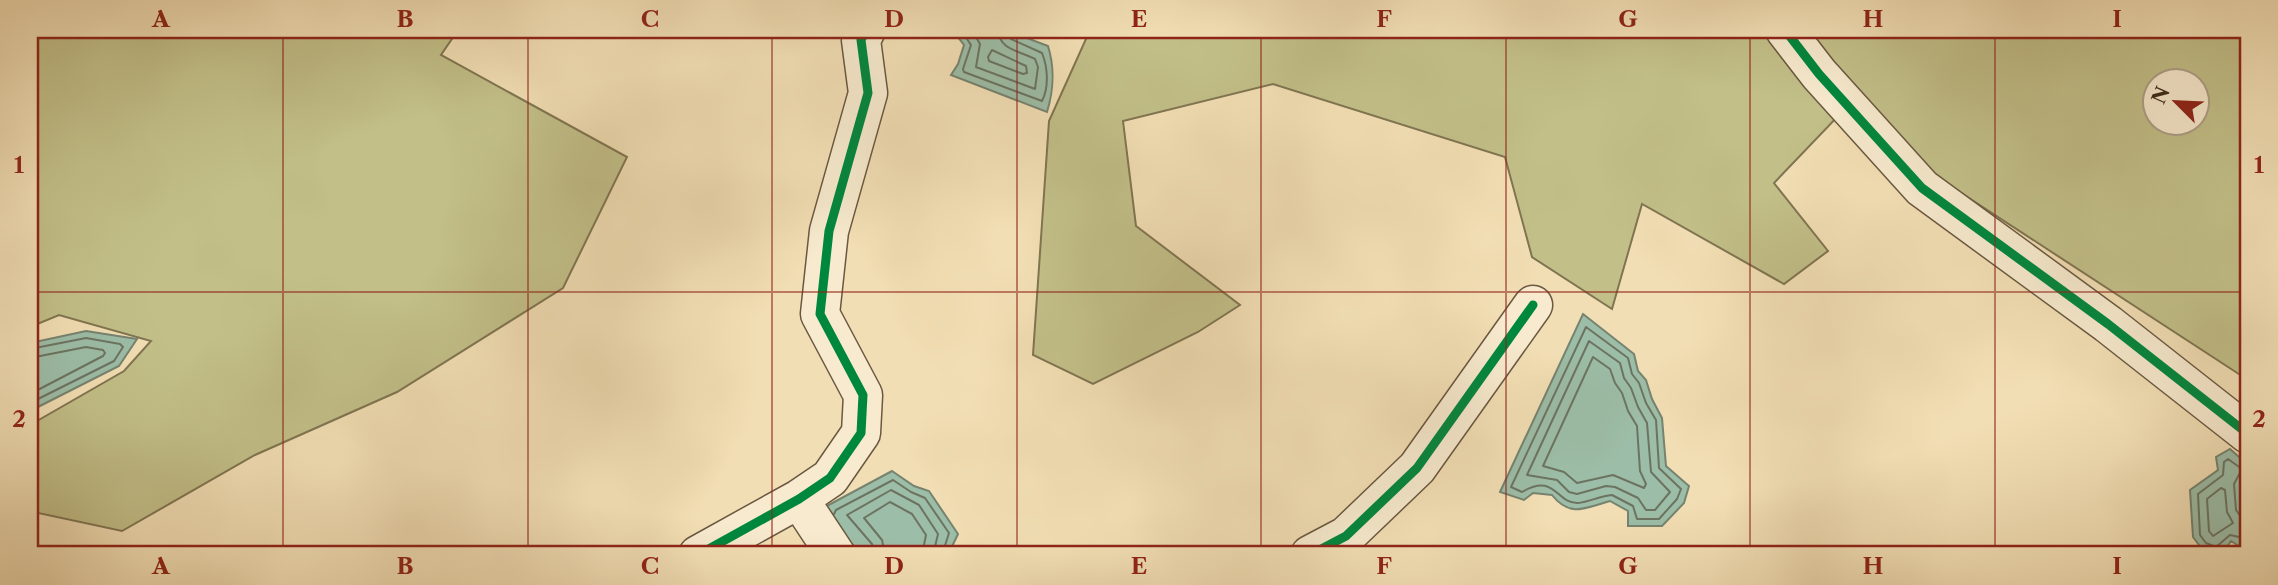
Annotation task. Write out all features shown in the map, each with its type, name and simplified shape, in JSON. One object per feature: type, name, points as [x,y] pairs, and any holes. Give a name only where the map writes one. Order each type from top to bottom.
[{"type":"street","points":[[698,555],[799,499],[830,478],[861,433],[863,395],[820,314],[829,231],[868,93],[860,40],[866,30]]},
{"type":"street","points":[[1785,30],[1819,74],[1922,188],[2108,324],[2248,434]]},
{"type":"street","points":[[1310,555],[1346,537],[1418,468],[1533,305]]},
{"type":"street","points":[[799,499],[836,555]]},
{"type":"shaded area","points":[[30,30],[458,30],[441,55],[627,157],[563,288],[397,392],[255,455],[122,531],[34,512],[30,516],[30,425],[124,371],[151,341],[59,315],[30,327]]},
{"type":"shaded area","points":[[1090,30],[2248,30],[2248,380],[1840,114],[1774,183],[1828,251],[1784,284],[1642,204],[1612,309],[1532,257],[1505,157],[1273,84],[1123,121],[1136,226],[1240,305],[1198,332],[1093,384],[1033,355],[1049,121]]},
{"type":"water","points":[[1006,30],[1048,46],[1053,79],[1047,112],[951,75],[964,45],[954,32]]},
{"type":"water","points":[[1583,314],[1634,354],[1638,371],[1646,380],[1662,418],[1666,466],[1689,486],[1684,503],[1662,526],[1628,526],[1628,511],[1610,501],[1572,509],[1565,507],[1552,495],[1533,493],[1524,500],[1500,492]]},
{"type":"water","points":[[86,331],[137,339],[119,366],[30,411],[30,343]]},
{"type":"water","points":[[2230,449],[2248,465],[2248,475],[2241,483],[2243,508],[2248,514],[2248,546],[2239,546],[2231,541],[2221,555],[2202,549],[2193,537],[2190,490],[2218,470],[2216,457]]},
{"type":"water","points":[[892,471],[914,486],[929,491],[958,534],[948,555],[862,555],[829,520],[823,508]]},
{"type":"cycle path","points":[[698,555],[799,499],[830,478],[861,433],[863,395],[820,314],[829,231],[868,93],[861,40],[866,30]]},
{"type":"cycle path","points":[[1785,30],[1819,74],[1922,188],[2108,324],[2248,434]]},
{"type":"cycle path","points":[[1310,555],[1346,536],[1417,468],[1533,305]]}]
